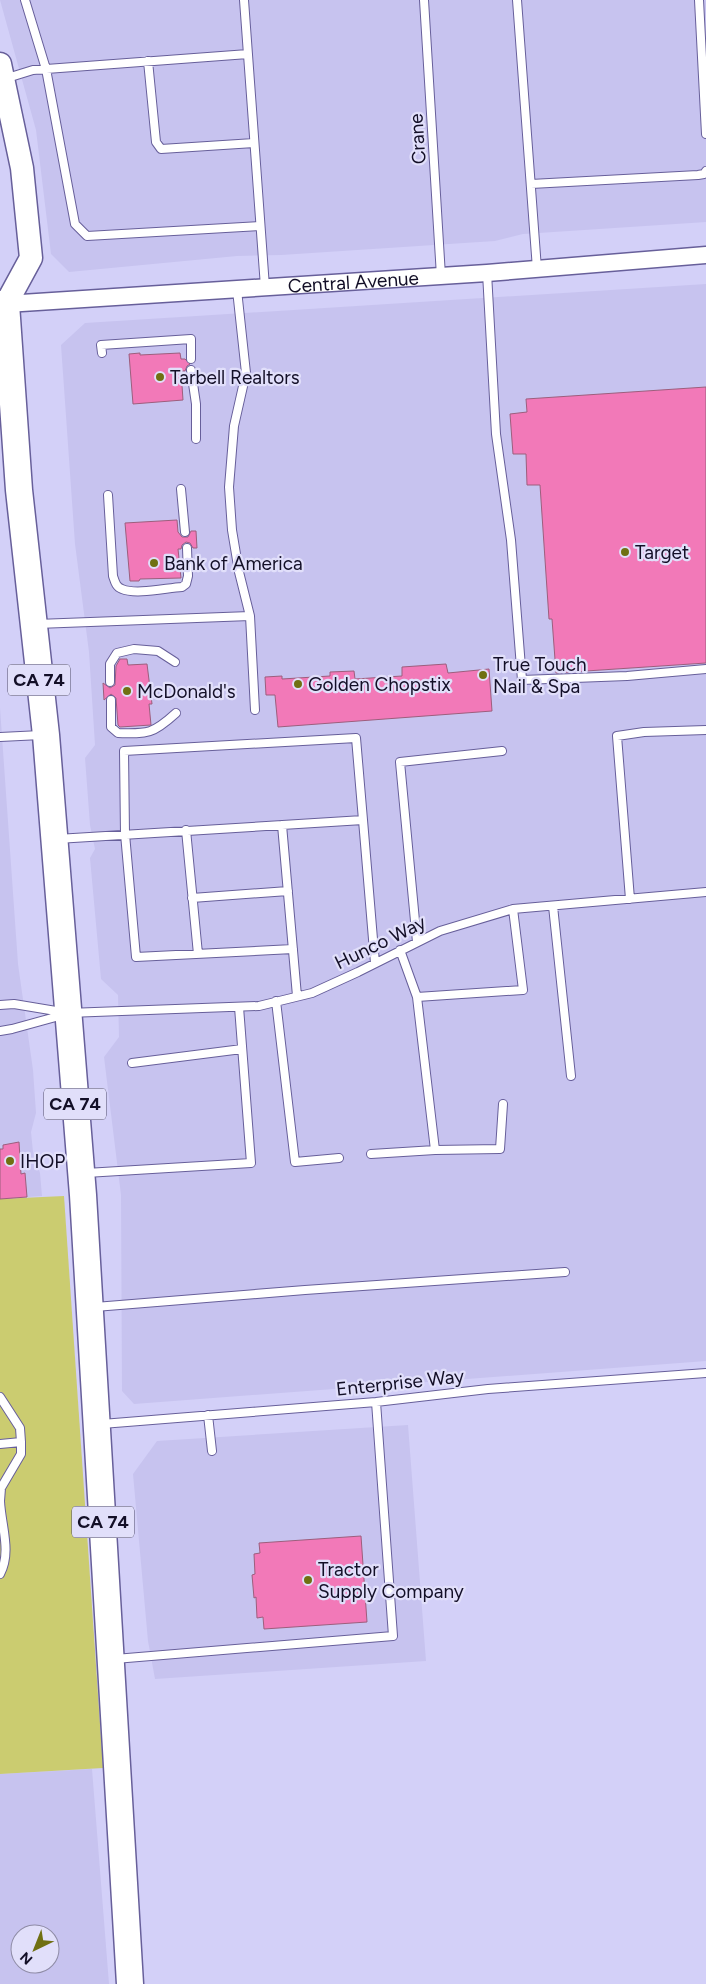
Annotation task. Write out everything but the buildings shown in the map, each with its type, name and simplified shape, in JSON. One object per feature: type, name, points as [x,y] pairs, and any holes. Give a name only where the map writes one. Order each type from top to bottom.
[{"type":"main road","points":[[2,72],[22,168],[31,258],[2,298]]},
{"type":"main road","points":[[0,122],[17,145]]},
{"type":"main road","name":"CA 74","points":[[2,298],[19,490],[46,735],[82,1184],[130,1984]]},
{"type":"street","name":"Central Avenue","points":[[2,298],[237,290],[487,273],[706,255]]},
{"type":"lane","points":[[25,0],[46,69],[75,224],[87,236],[260,226]]},
{"type":"lane","points":[[244,0],[265,288]]},
{"type":"lane","name":"Crane","points":[[424,0],[441,276]]},
{"type":"lane","points":[[517,0],[537,269]]},
{"type":"lane","points":[[699,0],[706,134]]},
{"type":"lane","points":[[2,72],[248,54]]},
{"type":"lane","points":[[148,62],[156,142],[161,149],[254,143]]},
{"type":"lane","points":[[531,184],[698,175],[704,174],[706,171]]},
{"type":"lane","points":[[487,273],[496,434],[511,540],[522,680],[627,676],[706,669]]},
{"type":"lane","points":[[237,290],[246,373],[234,426],[229,487],[232,530],[239,572],[250,616],[255,710]]},
{"type":"lane","points":[[102,353],[101,345],[192,339],[190,358]]},
{"type":"lane","points":[[192,370],[196,404],[196,439]]},
{"type":"lane","points":[[181,489],[185,532]]},
{"type":"lane","points":[[108,495],[113,576],[120,589],[132,591],[182,587],[186,584],[188,576],[187,548]]},
{"type":"lane","points":[[33,624],[250,616]]},
{"type":"lane","points":[[110,682],[110,664],[117,653],[134,649],[158,651],[175,662]]},
{"type":"lane","points":[[110,700],[111,727],[118,733],[145,734],[165,724],[176,713]]},
{"type":"lane","points":[[630,899],[617,736],[644,732],[706,730]]},
{"type":"lane","points":[[0,737],[46,735]]},
{"type":"lane","points":[[293,949],[136,958],[125,834],[124,751],[356,738],[375,963]]},
{"type":"lane","points":[[418,942],[400,762],[502,751]]},
{"type":"lane","points":[[55,839],[363,820]]},
{"type":"lane","points":[[282,824],[297,996]]},
{"type":"lane","points":[[186,830],[198,954]]},
{"type":"lane","points":[[192,898],[288,891]]},
{"type":"lane","name":"Hunco Way","points":[[0,1005],[14,1004],[68,1013],[259,1006],[312,993],[440,931],[513,909],[706,892]]},
{"type":"lane","points":[[553,906],[571,1076]]},
{"type":"lane","points":[[417,997],[523,990],[513,909]]},
{"type":"lane","points":[[400,950],[417,997],[435,1150]]},
{"type":"lane","points":[[276,1002],[295,1162],[339,1158]]},
{"type":"lane","points":[[82,1184],[251,1163],[239,1007]]},
{"type":"lane","name":"Hunco Way","points":[[0,1031],[68,1013]]},
{"type":"lane","points":[[132,1063],[242,1049]]},
{"type":"lane","points":[[371,1154],[435,1150],[500,1149],[503,1104]]},
{"type":"lane","points":[[90,1307],[566,1272]]},
{"type":"lane","name":"Enterprise Way","points":[[97,1424],[376,1402],[488,1389],[706,1373]]},
{"type":"lane","points":[[0,1396],[20,1428],[21,1442],[21,1454],[1,1488],[0,1518],[6,1553],[4,1566],[0,1574]]},
{"type":"lane","points":[[111,1659],[393,1636],[376,1402]]},
{"type":"lane","points":[[208,1415],[212,1451]]},
{"type":"lane","points":[[0,1444],[21,1442]]},
{"type":"shaded area","points":[[0,0],[706,0],[706,222],[523,234],[495,241],[281,255],[237,256],[69,272],[51,254],[36,130]]},
{"type":"shaded area","points":[[706,284],[706,1361],[134,1404],[122,1391],[121,1195],[104,1057],[119,1037],[118,995],[101,979],[90,858],[95,849],[90,825],[85,758],[95,745],[89,652],[75,544],[61,345],[85,323]]},
{"type":"shaded area","points":[[0,708],[18,964],[33,1070],[36,1113],[31,1132],[33,1152],[40,1173],[42,1196],[0,1199]]},
{"type":"shaded area","points":[[64,1196],[103,1768],[0,1774],[0,1199]]},
{"type":"shaded area","points":[[408,1425],[426,1661],[155,1679],[148,1641],[133,1474],[157,1441]]},
{"type":"shaded area","points":[[92,1769],[109,1984],[0,1984],[0,1774]]},
{"type":"place","name":"Tarbell Realtors","points":[[160,377]]},
{"type":"place","name":"Target","points":[[625,552]]},
{"type":"place","name":"Bank of America","points":[[154,563]]},
{"type":"place","name":"True Touch Nail & Spa","points":[[483,675]]},
{"type":"place","name":"Golden Chopstix","points":[[298,684]]},
{"type":"place","name":"McDonald's","points":[[127,691]]},
{"type":"place","name":"IHOP","points":[[10,1161]]},
{"type":"place","name":"Tractor Supply Company","points":[[308,1580]]}]
